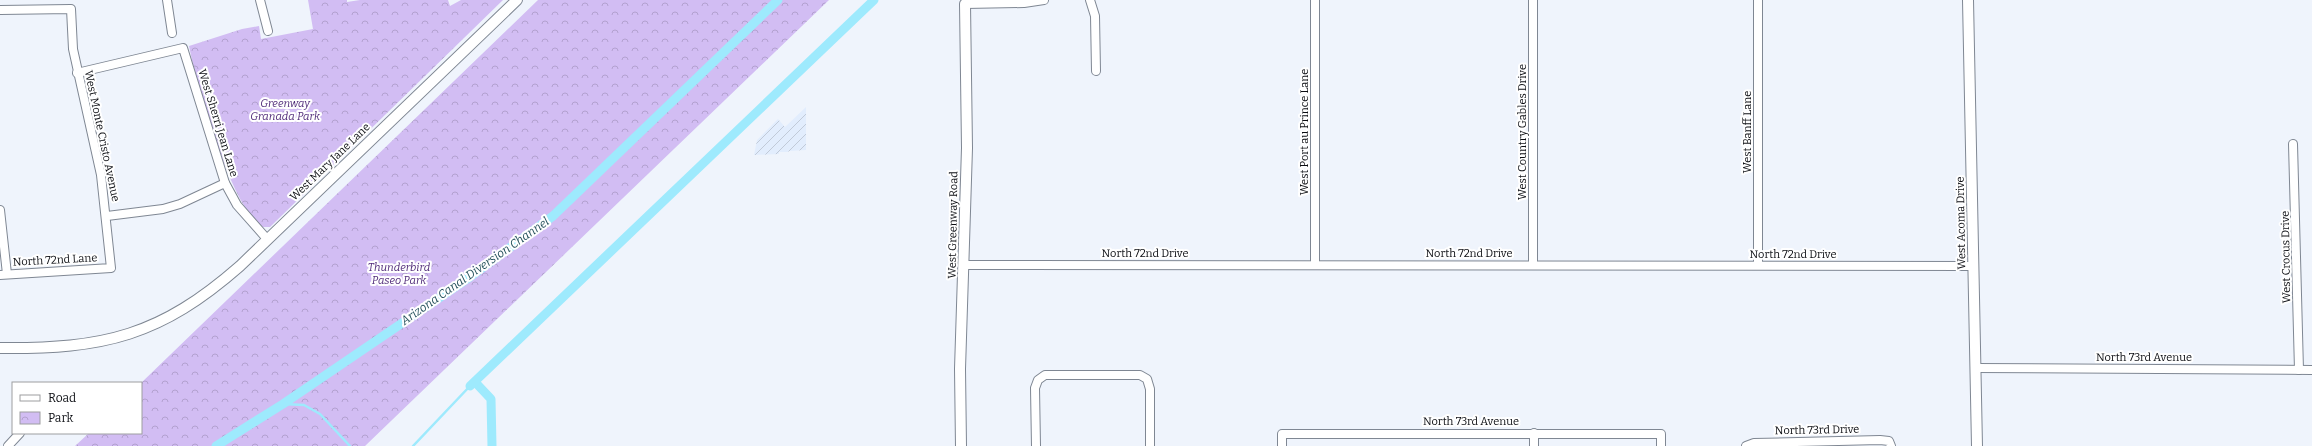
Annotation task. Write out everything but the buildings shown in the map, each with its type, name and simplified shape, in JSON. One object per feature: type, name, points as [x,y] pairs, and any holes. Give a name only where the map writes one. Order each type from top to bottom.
[{"type":"street","points":[[167,0],[172,33]]},
{"type":"street","points":[[260,0],[268,31]]},
{"type":"street","name":"West Mary Jane Lane","points":[[0,348],[77,346],[120,338],[149,327],[184,310],[215,289],[517,0]]},
{"type":"street","points":[[965,4],[1024,3],[1044,0]]},
{"type":"street","points":[[1090,0],[1095,16],[1096,71]]},
{"type":"street","name":"West Port au Prince Lane","points":[[1315,0],[1315,264]]},
{"type":"street","name":"West Country Gables Drive","points":[[1533,0],[1533,264]]},
{"type":"street","name":"West Banff Lane","points":[[1758,0],[1758,265]]},
{"type":"street","name":"West Acoma Drive","points":[[1968,0],[1977,446]]},
{"type":"street","name":"West Greenway Road","points":[[961,446],[960,369],[967,148],[965,4]]},
{"type":"street","name":"West Monte Cristo Avenue","points":[[0,10],[71,9],[73,49],[77,73],[101,175],[107,216],[111,268]]},
{"type":"street","name":"West Sherri Jean Lane","points":[[77,73],[183,48],[224,183],[237,205],[267,239]]},
{"type":"street","name":"West Crocus Drive","points":[[2293,144],[2299,370]]},
{"type":"street","points":[[107,216],[163,209],[180,204],[224,183]]},
{"type":"street","points":[[0,210],[3,274]]},
{"type":"street","name":"North 72nd Drive","points":[[964,265],[1533,264],[1974,266]]},
{"type":"street","name":"North 72nd Lane","points":[[3,274],[111,268]]},
{"type":"street","name":"North 73rd Avenue","points":[[1976,368],[2312,370]]},
{"type":"street","points":[[1036,446],[1035,388],[1038,380],[1045,375],[1140,375],[1147,379],[1150,389],[1150,446]]},
{"type":"street","points":[[1534,433],[1534,446]]},
{"type":"street","name":"North 73rd Avenue","points":[[1282,446],[1282,434],[1534,433],[1661,434],[1661,446]]},
{"type":"street","points":[[8,446],[19,434]]},
{"type":"street","name":"North 73rd Drive","points":[[1746,446],[1754,442],[1890,444]]},
{"type":"shaded area","points":[[806,107],[806,150],[779,152],[779,154],[754,155],[757,140],[778,119],[785,127]]},
{"type":"green space","name":"Greenway Granada Park","points":[[308,0],[347,0],[347,2],[360,0],[448,0],[450,6],[461,0],[503,0],[270,227],[263,227],[251,216],[240,198],[220,153],[193,65],[189,46],[242,29],[259,26],[261,39],[313,29]]},
{"type":"green space","name":"Thunderbird Paseo Park","points":[[538,0],[829,0],[365,446],[75,446],[88,434],[142,434],[142,382]]},
{"type":"waterway","name":"Arizona Canal Diversion Channel","points":[[216,446],[283,404],[467,279],[553,216],[778,0]]},
{"type":"waterway","points":[[470,386],[874,0]]},
{"type":"waterway","points":[[475,382],[491,399],[492,446]]},
{"type":"waterway","points":[[413,446],[470,386]]},
{"type":"waterway","points":[[283,404],[304,405],[320,414],[350,446]]}]
